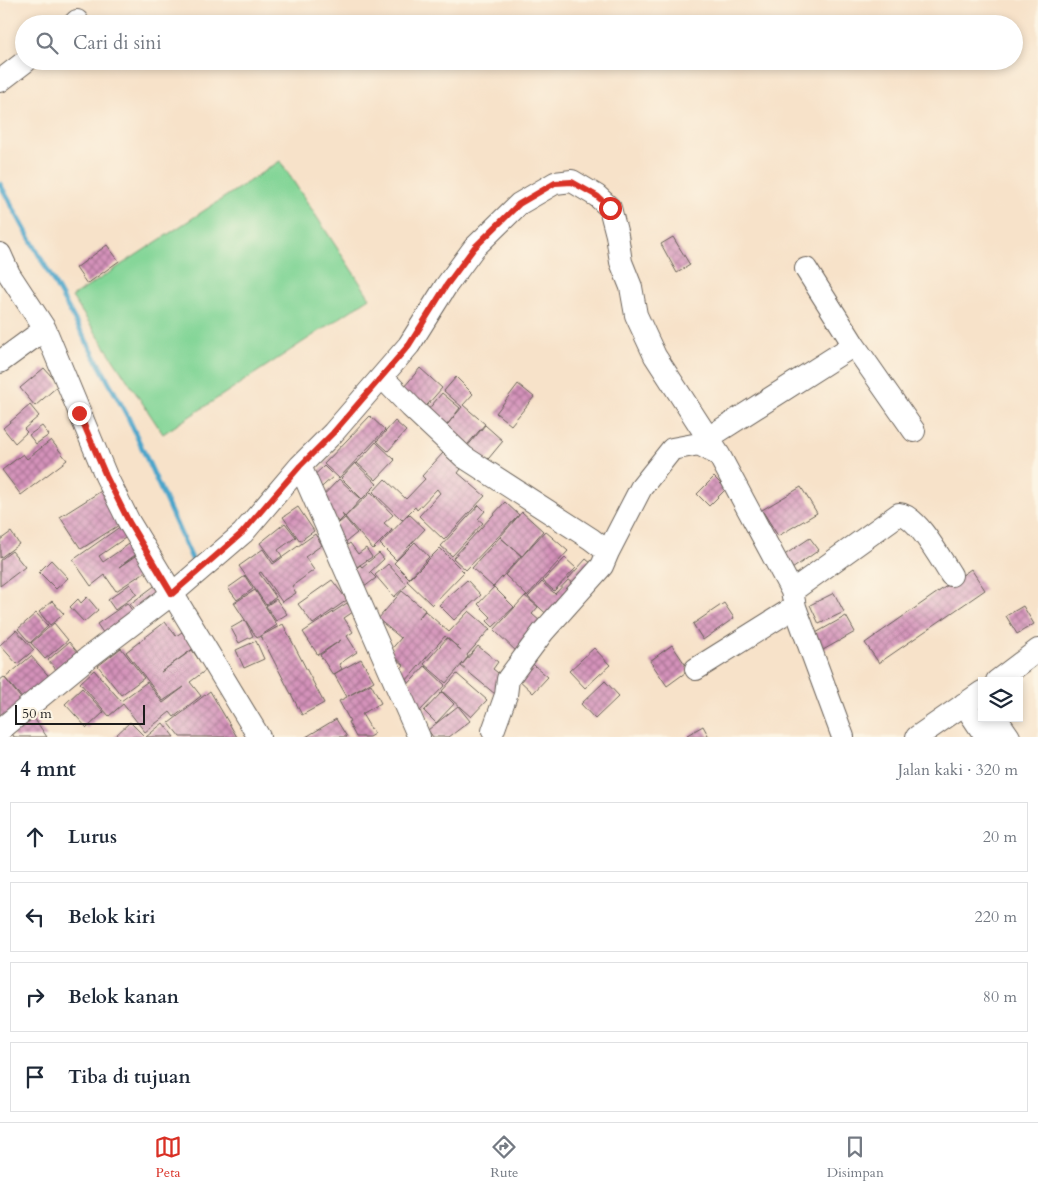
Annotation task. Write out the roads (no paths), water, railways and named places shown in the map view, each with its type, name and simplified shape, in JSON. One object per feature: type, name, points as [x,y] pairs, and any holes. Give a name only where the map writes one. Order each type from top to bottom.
[{"type":"street","points":[[0,81],[15,69]]},
{"type":"street","points":[[0,730],[85,660],[172,594],[242,533],[300,466],[333,433],[409,345],[446,286],[474,248],[519,204],[555,183],[572,182],[597,196],[610,208],[621,262],[631,287],[636,315],[655,356],[713,447],[794,599],[843,737]]},
{"type":"street","points":[[0,254],[9,274],[45,329],[106,476],[129,522],[258,737]]},
{"type":"street","points":[[806,269],[854,345],[914,431]]},
{"type":"street","points":[[0,362],[45,329]]},
{"type":"street","points":[[496,735],[506,695],[508,678],[543,632],[602,566],[640,488],[672,449],[699,444],[713,447],[854,345]]},
{"type":"street","points":[[382,376],[464,458],[591,539],[608,552]]},
{"type":"street","points":[[300,466],[419,737]]},
{"type":"street","points":[[696,669],[794,599],[899,514],[905,515],[921,530],[951,575]]},
{"type":"street","points":[[1002,677],[1038,650]]},
{"type":"street","points":[[917,737],[976,697],[986,737]]},
{"type":"street","points":[[999,722],[1009,737]]},
{"type":"waterway","points":[[0,184],[128,417],[193,561]]}]
